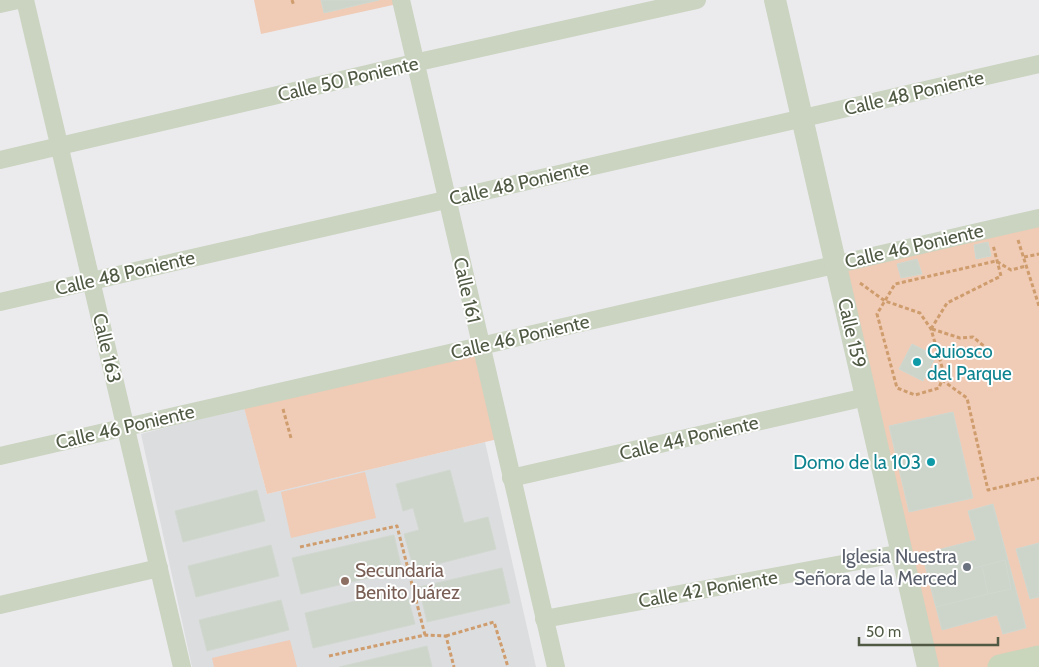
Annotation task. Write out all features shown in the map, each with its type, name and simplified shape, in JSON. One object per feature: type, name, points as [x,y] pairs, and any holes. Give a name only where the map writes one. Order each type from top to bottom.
[{"type":"main road","points":[[1000,667],[1039,658]]},
{"type":"street","points":[[0,4],[18,0]]},
{"type":"street","name":"Calle 163","points":[[25,0],[182,667]]},
{"type":"street","name":"Calle 161","points":[[401,0],[414,63],[556,667]]},
{"type":"street","name":"Calle 50 Poniente","points":[[0,160],[414,63],[697,0]]},
{"type":"street","name":"Calle 159","points":[[775,0],[928,667]]},
{"type":"street","name":"Calle 48 Poniente","points":[[0,302],[1039,64]]},
{"type":"street","name":"Calle 46 Poniente","points":[[0,456],[1039,218]]},
{"type":"street","name":"Calle 44 Poniente","points":[[511,478],[866,397]]},
{"type":"street","name":"Calle 42 Poniente","points":[[544,619],[902,553]]},
{"type":"street","points":[[0,605],[159,568]]},
{"type":"path","points":[[292,0],[294,6]]},
{"type":"path","points":[[1009,241],[1018,239],[1039,306]]},
{"type":"path","points":[[931,329],[947,303],[1000,276],[992,246],[1001,243]]},
{"type":"path","points":[[1024,257],[1039,254]]},
{"type":"path","points":[[885,301],[920,313],[931,329],[944,374],[939,388],[915,395],[897,388],[877,314],[895,284],[996,261],[1011,270],[1026,266]]},
{"type":"path","points":[[931,329],[960,338],[973,337],[984,346],[992,358]]},
{"type":"path","points":[[942,380],[967,398],[988,490],[1039,478]]},
{"type":"path","points":[[279,392],[291,438]]},
{"type":"path","points":[[300,547],[397,526],[425,635]]},
{"type":"path","points":[[329,656],[425,635],[446,636],[494,622],[508,667]]},
{"type":"path","points":[[446,636],[454,667]]},
{"type":"shaded area","points":[[254,0],[401,0],[402,3],[261,34]]},
{"type":"shaded area","points":[[1039,219],[1039,658],[998,667],[928,667],[836,265]]},
{"type":"shaded area","points":[[480,346],[502,438],[267,494],[242,400]]},
{"type":"shaded area","name":"Secundaria Benito Juárez","points":[[244,407],[267,494],[485,442],[536,667],[192,667],[141,434]]},
{"type":"shaded area","points":[[365,472],[376,518],[291,538],[281,492]]},
{"type":"shaded area","points":[[290,640],[297,667],[214,667],[212,658]]},
{"type":"building","points":[[321,0],[379,0],[324,13]]},
{"type":"building","points":[[988,242],[991,256],[976,259],[974,245]]},
{"type":"building","points":[[917,259],[922,274],[901,278],[897,264]]},
{"type":"building","name":"Quiosco del Parque","points":[[912,344],[936,356],[923,381],[899,369]]},
{"type":"building","name":"Domo de la 103","points":[[953,412],[973,498],[909,512],[889,426]]},
{"type":"building","points":[[450,470],[464,523],[488,517],[496,549],[414,570],[404,534],[419,530],[413,508],[403,511],[396,484]]},
{"type":"building","points":[[257,490],[265,521],[183,542],[175,511]]},
{"type":"building","name":"Iglesia Nuestra Señora de la Merced","points":[[993,504],[1026,628],[1003,634],[997,615],[942,630],[922,554],[976,540],[968,511]]},
{"type":"building","points":[[394,535],[402,570],[301,594],[292,558]]},
{"type":"building","points":[[1039,543],[1039,597],[1030,599],[1016,549]]},
{"type":"building","points":[[271,545],[279,576],[196,597],[188,566]]},
{"type":"building","points":[[1005,560],[1011,589],[988,594],[982,566]]},
{"type":"building","points":[[982,566],[988,594],[936,607],[929,580]]},
{"type":"building","points":[[502,568],[510,603],[427,622],[419,587]]},
{"type":"building","points":[[406,589],[415,624],[313,648],[305,613]]},
{"type":"building","points":[[281,600],[289,630],[207,651],[199,620]]},
{"type":"building","points":[[427,646],[432,667],[339,667]]},
{"type":"place","name":"Quiosco del Parque","points":[[917,362]]},
{"type":"place","name":"Domo de la 103","points":[[931,462]]},
{"type":"place","name":"Iglesia Nuestra Señora de la Merced","points":[[967,567]]},
{"type":"place","name":"Secundaria Benito Juárez","points":[[345,581]]}]
